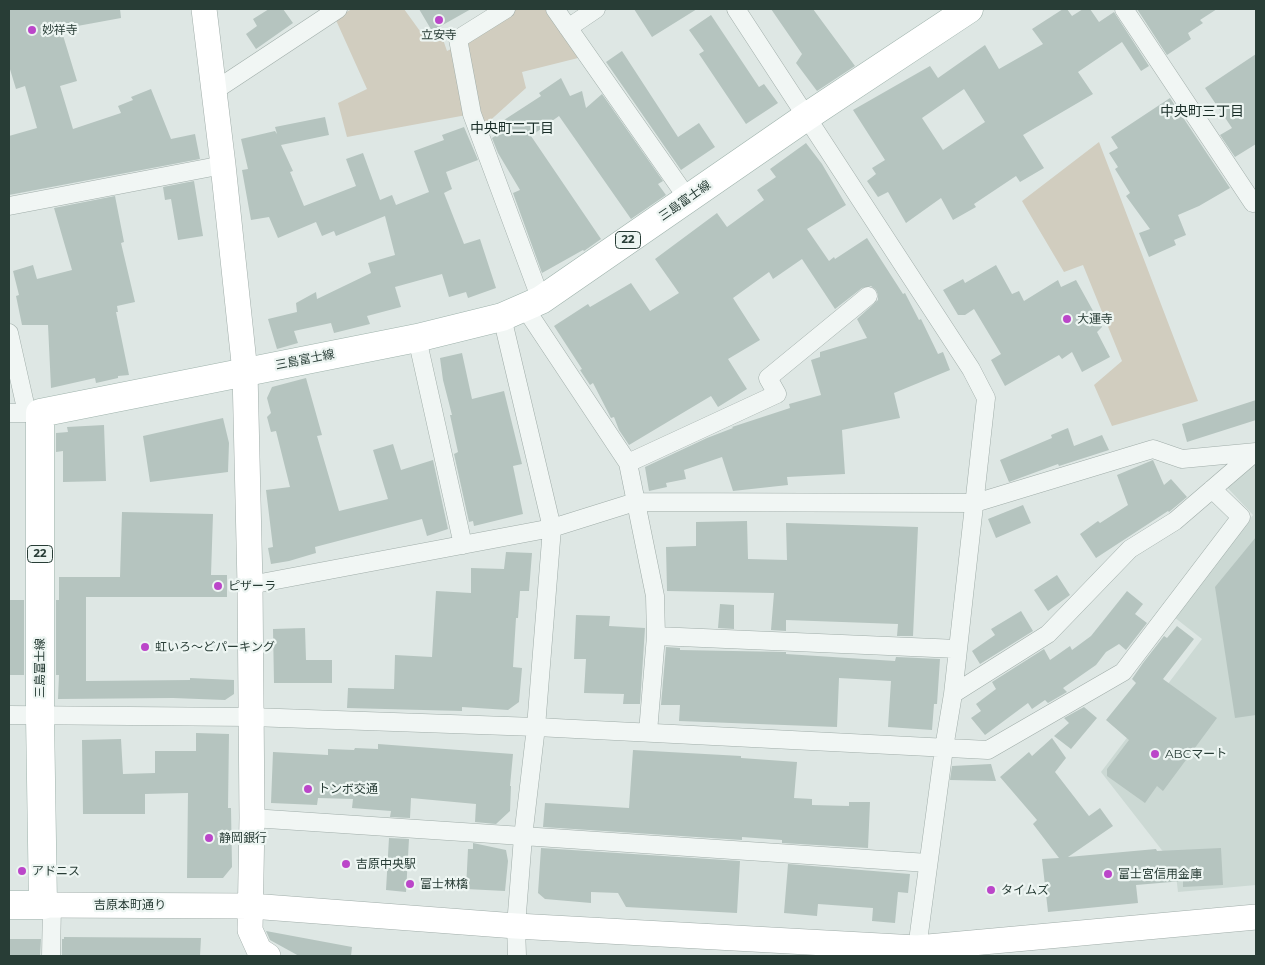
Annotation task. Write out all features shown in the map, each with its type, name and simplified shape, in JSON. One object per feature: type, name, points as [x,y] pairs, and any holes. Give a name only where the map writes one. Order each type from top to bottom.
[{"type":"main road","name":"三島富士線","points":[[48,905],[40,716],[33,413],[417,338],[523,309],[969,9]]},
{"type":"main road","name":"吉原本町通り","points":[[9,905],[48,905]]},
{"type":"street","points":[[204,9],[245,372],[250,585],[252,818],[250,930],[259,950],[268,956]]},
{"type":"street","points":[[214,91],[338,9]]},
{"type":"street","points":[[506,9],[458,39],[472,114],[523,309],[552,528],[536,727],[523,837],[516,926],[517,956]]},
{"type":"street","points":[[555,9],[688,199]]},
{"type":"street","points":[[568,28],[596,9]]},
{"type":"street","points":[[736,9],[971,370],[986,398],[953,694],[916,952]]},
{"type":"street","points":[[1124,9],[1253,203]]},
{"type":"street","points":[[9,206],[223,165]]},
{"type":"street","points":[[628,463],[777,394],[768,378],[868,296]]},
{"type":"street","points":[[523,309],[628,463],[655,596],[656,636],[648,732]]},
{"type":"street","points":[[9,333],[33,413],[9,413]]},
{"type":"street","points":[[417,338],[463,544]]},
{"type":"street","points":[[250,585],[552,528],[635,502],[975,503],[1154,449],[1182,459],[1254,453]]},
{"type":"street","points":[[953,694],[1048,634],[1130,549],[1175,520],[1254,453]]},
{"type":"street","points":[[9,715],[251,718],[536,727],[988,750],[1123,672],[1241,517],[1212,489]]},
{"type":"street","points":[[656,636],[958,649]]},
{"type":"street","points":[[252,818],[928,863]]},
{"type":"street","points":[[48,905],[51,956]]},
{"type":"street","name":"吉原本町通り","points":[[48,905],[251,906],[516,926],[916,952],[1256,917]]},
{"type":"shaded area","points":[[352,9],[404,9],[425,38],[440,31],[447,51],[470,40],[516,9],[547,9],[578,58],[522,72],[526,88],[484,126],[472,114],[347,137],[338,103],[367,89],[335,18]]},
{"type":"shaded area","points":[[1099,142],[1198,401],[1112,426],[1094,385],[1122,361],[1083,265],[1064,272],[1022,201]]},
{"type":"shaded area","points":[[1256,461],[1256,885],[1178,892],[1175,867],[1101,772],[1202,639],[1174,617],[1253,515],[1224,484]]},
{"type":"building","points":[[9,9],[120,9],[121,18],[61,29],[77,81],[60,86],[73,129],[121,113],[118,106],[133,100],[131,97],[151,89],[171,139],[195,134],[200,159],[9,195],[9,136],[37,128],[25,86],[16,89],[9,66]]},
{"type":"building","points":[[269,9],[283,9],[293,23],[256,49],[246,34],[257,26],[253,19]]},
{"type":"building","name":"立安寺","points":[[419,9],[471,9],[432,31]]},
{"type":"building","points":[[634,9],[697,9],[652,37]]},
{"type":"building","points":[[771,9],[813,9],[855,66],[817,91],[796,63],[802,54]]},
{"type":"building","points":[[1063,9],[1067,9],[1072,16],[1083,9],[1090,9],[1099,22],[1114,12],[1149,66],[1141,71],[1122,42],[1078,72],[1093,94],[1023,135],[1044,168],[1020,182],[1016,176],[974,204],[976,207],[953,220],[941,198],[906,223],[888,192],[878,197],[867,181],[876,174],[872,168],[885,160],[853,110],[930,66],[938,78],[985,45],[999,69],[1043,44],[1032,29]],"holes":[[[964,89],[985,122],[943,150],[922,118]]]},
{"type":"building","points":[[1137,9],[1217,9],[1200,20],[1203,23],[1188,33],[1191,39],[1167,55]]},
{"type":"building","points":[[711,15],[759,87],[764,84],[778,103],[746,124],[699,54],[704,51],[689,30]]},
{"type":"building","points":[[622,51],[678,137],[699,123],[715,147],[681,170],[606,62]]},
{"type":"building","points":[[1256,54],[1256,144],[1235,157],[1220,135],[1232,128],[1205,88]]},
{"type":"building","points":[[561,78],[570,96],[582,91],[586,108],[602,94],[663,181],[658,184],[666,195],[631,219],[559,116],[531,136],[601,239],[584,251],[542,273],[513,193],[520,190],[498,153],[492,138],[509,128],[504,120],[541,96],[539,93]]},
{"type":"building","points":[[1170,98],[1230,188],[1199,206],[1178,215],[1186,235],[1174,240],[1176,245],[1149,257],[1139,233],[1150,229],[1126,196],[1130,193],[1115,169],[1118,167],[1109,153],[1118,148],[1111,137]]},
{"type":"building","points":[[325,117],[329,135],[281,145],[293,171],[290,172],[304,206],[356,186],[346,159],[363,153],[380,200],[392,195],[396,205],[429,192],[414,151],[444,140],[442,135],[464,127],[478,160],[446,172],[452,189],[444,193],[464,244],[480,239],[496,288],[468,298],[466,292],[449,297],[442,274],[395,287],[401,307],[367,316],[370,324],[334,333],[331,323],[294,331],[298,343],[277,349],[268,319],[297,312],[296,303],[316,292],[317,299],[371,273],[368,263],[395,255],[385,216],[336,236],[334,231],[322,236],[316,222],[278,238],[269,217],[251,220],[242,170],[248,169],[241,139],[275,131],[277,134],[275,127]]},
{"type":"building","points":[[806,143],[822,164],[846,205],[807,229],[829,261],[867,238],[903,294],[905,293],[919,320],[921,319],[938,354],[943,352],[950,370],[894,393],[900,418],[842,430],[845,474],[787,477],[788,485],[733,491],[722,457],[684,470],[686,479],[666,483],[667,487],[649,491],[645,467],[732,427],[790,408],[789,404],[821,395],[811,360],[820,357],[820,352],[867,338],[857,319],[878,300],[876,290],[871,286],[862,288],[835,309],[802,259],[773,279],[769,272],[733,298],[760,340],[728,359],[747,389],[718,407],[711,396],[629,445],[619,430],[614,417],[611,418],[593,383],[590,385],[580,370],[582,369],[554,326],[588,304],[590,307],[631,283],[650,311],[679,293],[655,259],[717,213],[727,227],[764,200],[757,190],[776,177],[770,169]]},
{"type":"building","points":[[194,181],[203,236],[178,240],[171,199],[165,200],[163,187]]},
{"type":"building","points":[[115,196],[124,242],[121,243],[135,302],[117,306],[118,312],[116,312],[129,375],[118,376],[118,378],[96,383],[95,378],[51,388],[48,325],[22,325],[16,296],[19,295],[13,271],[33,265],[37,279],[72,270],[54,208]]},
{"type":"building","points":[[996,265],[1012,294],[1019,291],[1024,301],[1058,280],[1061,287],[1076,280],[1102,327],[1097,332],[1110,357],[1082,372],[1072,352],[1062,359],[1059,355],[1005,386],[991,360],[1001,354],[974,309],[965,315],[958,315],[943,290],[963,279],[965,283]]},
{"type":"building","points":[[462,353],[472,399],[504,391],[522,464],[513,466],[523,514],[474,526],[473,521],[469,522],[454,454],[458,452],[440,358]]},
{"type":"building","points":[[306,378],[322,435],[317,436],[339,511],[388,499],[373,450],[393,444],[401,470],[433,460],[448,529],[427,536],[422,519],[315,547],[316,553],[271,564],[268,548],[273,547],[266,490],[290,487],[276,431],[271,432],[267,417],[271,413],[267,398],[272,387]]},
{"type":"building","points":[[1256,400],[1256,420],[1187,442],[1182,424]]},
{"type":"building","points":[[223,418],[229,443],[228,472],[150,482],[143,436]]},
{"type":"building","points":[[104,425],[106,481],[63,482],[63,451],[56,452],[56,433],[68,432],[67,427]]},
{"type":"building","points":[[1068,428],[1074,446],[1102,435],[1109,450],[1059,466],[1058,464],[1009,482],[1000,460],[1052,438],[1051,435]]},
{"type":"building","points":[[1153,460],[1164,485],[1171,479],[1187,497],[1169,512],[1096,558],[1080,534],[1098,521],[1100,523],[1128,505],[1117,475]]},
{"type":"building","points":[[1023,505],[1031,523],[996,538],[988,519]]},
{"type":"building","points":[[122,512],[213,514],[211,575],[227,575],[227,597],[86,597],[86,681],[190,680],[190,678],[234,680],[234,694],[225,700],[173,698],[58,699],[59,675],[56,675],[56,600],[59,600],[59,577],[120,577]]},
{"type":"building","points":[[747,521],[748,559],[787,560],[786,523],[918,527],[913,636],[897,636],[898,624],[786,620],[786,631],[771,630],[774,593],[667,591],[666,547],[696,546],[696,522]]},
{"type":"building","points":[[1256,537],[1256,715],[1235,718],[1215,587]]},
{"type":"building","points":[[506,552],[532,553],[529,591],[520,591],[518,618],[516,618],[513,667],[522,668],[519,702],[508,710],[462,707],[462,711],[347,708],[348,688],[394,689],[395,655],[432,657],[436,591],[471,593],[471,568],[504,569]]},
{"type":"building","points":[[1057,575],[1070,595],[1048,611],[1034,590]]},
{"type":"building","points":[[1127,591],[1143,604],[1135,614],[1147,623],[1126,650],[1119,644],[1106,652],[1096,665],[1063,688],[1067,692],[1048,703],[1045,700],[1032,709],[1028,703],[985,735],[971,718],[981,711],[976,704],[996,689],[992,682],[1044,649],[1050,660],[1070,646],[1072,650],[1091,636]]},
{"type":"building","points":[[9,600],[24,600],[24,675],[9,675]]},
{"type":"building","points":[[720,604],[734,605],[734,629],[718,628]]},
{"type":"building","points":[[1021,611],[1033,631],[980,664],[972,651],[995,635],[991,629]]},
{"type":"building","points":[[576,615],[610,616],[609,626],[645,628],[640,704],[623,704],[624,694],[584,693],[586,659],[574,659]]},
{"type":"building","name":"ABCマート","points":[[1177,626],[1194,639],[1163,679],[1217,718],[1163,791],[1157,786],[1145,803],[1107,776],[1107,769],[1129,740],[1106,720],[1136,683],[1132,679],[1143,663],[1164,636],[1167,638]]},
{"type":"building","points":[[305,628],[306,660],[332,660],[332,683],[274,683],[273,629]]},
{"type":"building","points":[[666,647],[680,648],[680,650],[786,652],[786,654],[895,661],[896,657],[940,659],[937,704],[934,704],[932,730],[888,727],[891,681],[839,678],[837,727],[679,721],[680,705],[661,705]]},
{"type":"building","points":[[1084,707],[1097,718],[1071,749],[1054,736],[1069,723],[1064,718]]},
{"type":"building","points":[[196,733],[229,734],[228,808],[231,808],[232,867],[223,878],[187,878],[188,793],[145,794],[145,814],[83,814],[82,740],[121,739],[123,774],[155,773],[155,751],[196,751]]},
{"type":"building","points":[[1052,738],[1066,758],[1055,772],[1089,816],[1100,808],[1113,826],[1068,857],[1156,849],[1157,851],[1221,848],[1223,885],[1183,887],[1183,881],[1136,885],[1138,903],[1048,912],[1042,859],[1059,858],[1033,824],[1037,820],[1000,777],[1029,752],[1032,756]]},
{"type":"building","points":[[378,744],[513,754],[510,811],[496,824],[475,822],[476,804],[411,798],[410,818],[390,817],[391,811],[352,808],[353,799],[318,798],[317,805],[271,803],[273,752],[328,755],[328,749],[378,749]]},
{"type":"building","points":[[633,750],[741,756],[741,758],[797,762],[794,798],[812,799],[812,805],[849,806],[849,802],[870,802],[868,848],[782,843],[782,840],[742,837],[742,840],[543,827],[545,803],[629,808]]},
{"type":"building","points":[[991,764],[996,781],[950,780],[952,766]]},
{"type":"building","points":[[389,838],[409,839],[406,892],[386,890]]},
{"type":"building","points":[[473,843],[506,850],[508,861],[505,891],[466,889],[468,849],[473,849]]},
{"type":"building","points":[[541,848],[740,861],[737,913],[626,907],[618,893],[591,892],[591,903],[545,899],[538,893]]},
{"type":"building","points":[[788,864],[910,874],[908,893],[898,892],[895,923],[872,921],[873,908],[818,904],[817,916],[784,913]]},
{"type":"building","points":[[266,931],[352,947],[351,956],[299,956],[270,940]]},
{"type":"building","points":[[64,937],[201,938],[200,956],[62,956],[62,939]]},
{"type":"building","points":[[9,939],[41,939],[40,956],[9,956]]},
{"type":"place","name":"立安寺","points":[[439,20]]},
{"type":"place","name":"妙祥寺","points":[[32,30]]},
{"type":"place","name":"大運寺","points":[[1067,319]]},
{"type":"place","name":"ピザーラ","points":[[218,586]]},
{"type":"place","name":"虹いろ～どパーキング","points":[[145,647]]},
{"type":"place","name":"ABCマート","points":[[1155,754]]},
{"type":"place","name":"トンボ交通","points":[[308,789]]},
{"type":"place","name":"静岡銀行","points":[[209,838]]},
{"type":"place","name":"吉原中央駅","points":[[346,864]]},
{"type":"place","name":"アドニス","points":[[22,871]]},
{"type":"place","name":"富士宮信用金庫","points":[[1108,874]]},
{"type":"place","name":"富士林檎","points":[[410,884]]},
{"type":"place","name":"タイムズ","points":[[991,890]]},
{"type":"district","name":"中央町三丁目","points":[[1202,112]]},
{"type":"district","name":"中央町二丁目","points":[[512,129]]}]
